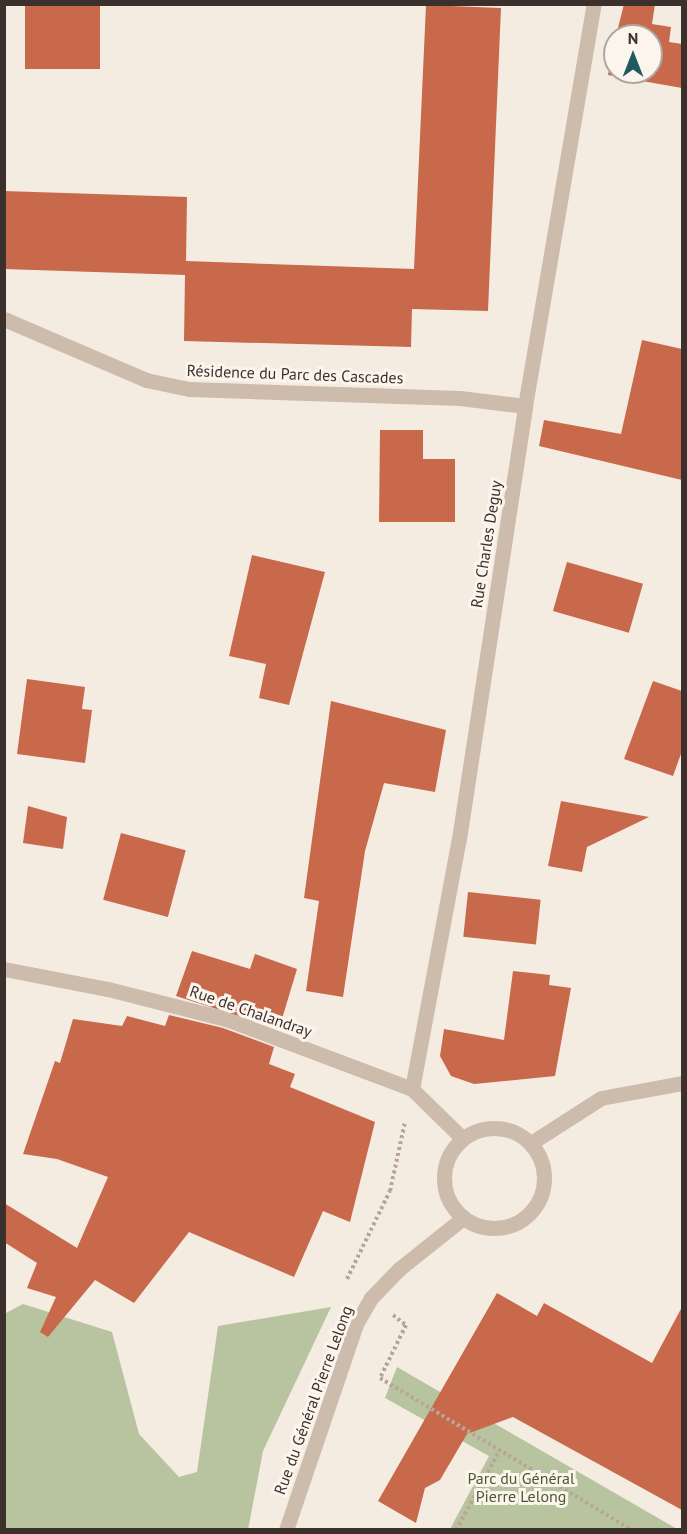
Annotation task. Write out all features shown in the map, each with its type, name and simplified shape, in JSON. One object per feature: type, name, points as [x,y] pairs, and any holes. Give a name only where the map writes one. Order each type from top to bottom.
[{"type":"street","name":"Rue Charles Deguy","points":[[412,1089],[459,839],[525,406],[594,4]]},
{"type":"street","name":"Résidence du Parc des Cascades","points":[[4,319],[146,380],[189,389],[460,398],[525,406]]},
{"type":"street","name":"Rue de Chalandray","points":[[4,969],[193,1009],[412,1089],[463,1139]]},
{"type":"street","points":[[531,1143],[601,1098],[682,1083]]},
{"type":"street","points":[[505,1129],[531,1143],[539,1156],[544,1186],[531,1212],[506,1227],[491,1228],[464,1218],[453,1207],[444,1179],[452,1150],[463,1139],[475,1132],[505,1129]]},
{"type":"street","name":"Rue du Général Pierre Lelong","points":[[286,1530],[356,1324],[371,1298],[399,1269],[464,1218]]},
{"type":"path","points":[[412,1089],[390,1191],[346,1278],[406,1325],[380,1378],[632,1530]]},
{"type":"path","points":[[456,1530],[500,1450]]},
{"type":"green space","points":[[23,1304],[112,1332],[139,1434],[179,1477],[197,1472],[218,1326],[331,1307],[263,1451],[248,1530],[5,1529],[4,1314]]},
{"type":"green space","name":"Parc du Général Pierre Lelong","points":[[397,1367],[677,1529],[450,1529],[489,1456],[385,1398]]},
{"type":"building","points":[[25,4],[100,4],[100,69],[25,69]]},
{"type":"building","points":[[624,4],[655,4],[652,24],[619,24]]},
{"type":"building","points":[[426,5],[501,8],[488,311],[412,309],[411,347],[184,341],[185,275],[4,269],[4,191],[187,197],[186,261],[414,269]]},
{"type":"building","points":[[663,26],[671,27],[669,42],[682,44],[682,88],[659,84],[663,84]]},
{"type":"building","points":[[642,340],[682,349],[682,480],[539,446],[544,420],[621,434]]},
{"type":"building","points":[[380,430],[423,430],[423,459],[455,459],[455,522],[379,522]]},
{"type":"building","points":[[252,555],[325,572],[289,705],[259,698],[266,664],[229,656]]},
{"type":"building","points":[[567,562],[643,584],[629,633],[553,611]]},
{"type":"building","points":[[27,679],[85,687],[82,709],[92,710],[85,763],[17,754]]},
{"type":"building","points":[[653,681],[682,691],[682,751],[673,776],[624,759]]},
{"type":"building","points":[[331,701],[446,730],[435,792],[384,783],[365,851],[343,997],[306,991],[319,901],[304,898]]},
{"type":"building","points":[[561,801],[649,817],[587,847],[582,872],[548,866]]},
{"type":"building","points":[[28,806],[67,817],[63,849],[23,843]]},
{"type":"building","points":[[121,833],[186,850],[168,917],[103,900]]},
{"type":"building","points":[[468,892],[541,900],[536,944],[463,937]]},
{"type":"building","points":[[192,951],[250,969],[255,954],[297,969],[279,1029],[176,996]]},
{"type":"building","points":[[513,971],[550,975],[549,985],[571,988],[555,1076],[474,1084],[451,1076],[440,1056],[444,1029],[504,1040]]},
{"type":"building","points":[[169,1015],[223,1028],[274,1047],[269,1064],[295,1074],[290,1087],[375,1122],[350,1222],[323,1211],[294,1277],[189,1232],[134,1303],[95,1280],[48,1337],[40,1332],[56,1297],[27,1288],[37,1263],[4,1242],[4,1203],[77,1248],[108,1177],[57,1159],[23,1154],[55,1061],[60,1063],[73,1019],[122,1026],[127,1016],[165,1026]]},
{"type":"building","points":[[497,1293],[537,1316],[544,1303],[652,1363],[682,1307],[682,1510],[513,1417],[467,1434],[440,1480],[425,1488],[416,1523],[378,1501]]}]
